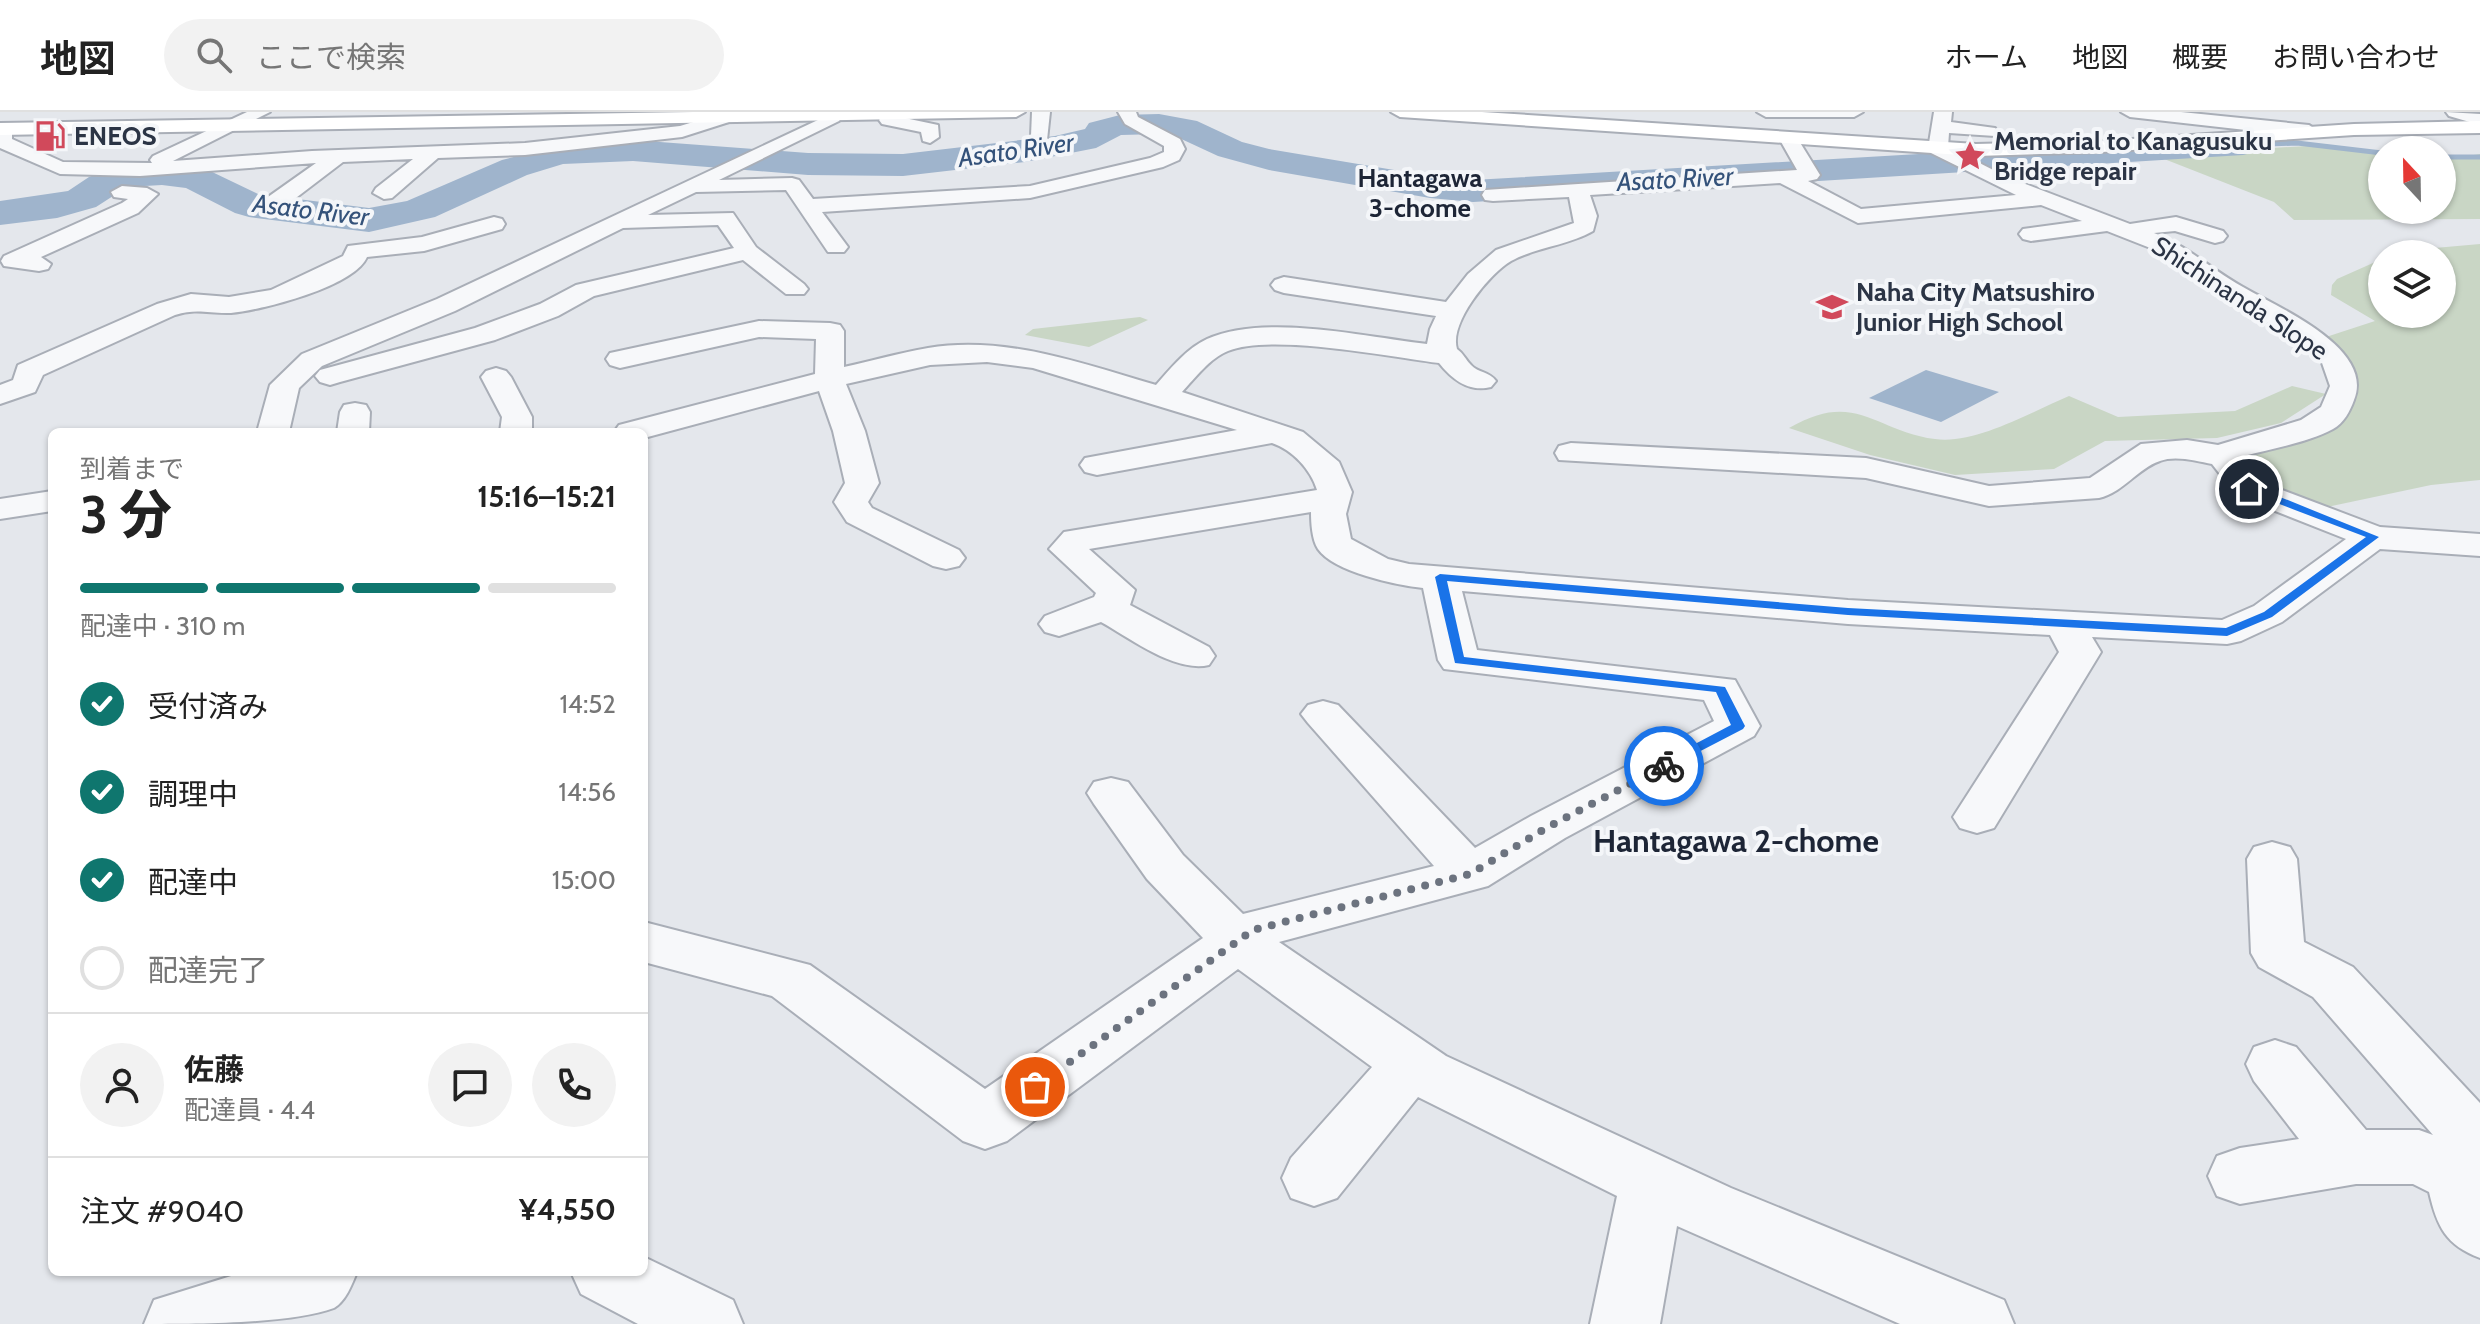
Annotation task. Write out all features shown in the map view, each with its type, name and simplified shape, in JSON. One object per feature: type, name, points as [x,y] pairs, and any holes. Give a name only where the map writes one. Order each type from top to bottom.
[{"type":"street","points":[[74,211],[261,112]]},
{"type":"street","points":[[723,118],[682,131],[525,149],[337,157],[136,178],[60,168],[3,142],[2,129],[1016,112]]},
{"type":"street","points":[[1040,136],[1041,112]]},
{"type":"street","points":[[1400,112],[1595,123],[1953,158],[2320,131],[2480,127]]},
{"type":"street","points":[[1766,112],[1854,112]]},
{"type":"street","points":[[2130,112],[2320,131]]},
{"type":"street","points":[[2266,112],[2320,131]]},
{"type":"street","points":[[2283,112],[2320,131]]},
{"type":"street","points":[[2455,112],[2480,120]]},
{"type":"street","points":[[2473,113],[2480,113]]},
{"type":"street","points":[[892,116],[888,120],[898,124],[931,129],[930,137]]},
{"type":"street","points":[[274,428],[285,385],[312,360],[419,317],[833,117]]},
{"type":"street","points":[[1736,117],[1744,137]]},
{"type":"street","points":[[808,206],[1000,195],[1085,181],[1172,156],[1175,149],[1173,143],[1135,120]]},
{"type":"street","points":[[1942,120],[1953,158]]},
{"type":"street","points":[[1942,120],[1988,132]]},
{"type":"street","points":[[1493,195],[1782,176],[1808,170],[1789,140]]},
{"type":"street","points":[[384,193],[431,154]]},
{"type":"street","points":[[276,202],[337,157]]},
{"type":"street","name":"Shichinanda Slope","points":[[1953,158],[2043,198],[2171,248],[2202,285],[2320,344],[2332,355],[2345,386],[2335,410],[2326,420],[2312,427],[2233,449],[2224,456]]},
{"type":"street","points":[[1782,176],[1858,216],[2043,198]]},
{"type":"street","points":[[39,264],[13,261],[130,208],[147,194],[136,178]]},
{"type":"street","points":[[688,187],[824,182]]},
{"type":"street","points":[[792,184],[836,247]]},
{"type":"street","points":[[1446,355],[1440,334],[1452,311],[1490,263],[1505,255],[1573,234],[1585,226],[1586,216],[1577,190]]},
{"type":"street","points":[[1943,208],[1988,224]]},
{"type":"street","points":[[612,224],[725,218],[748,252],[795,289]]},
{"type":"street","points":[[323,255],[424,244],[494,224]]},
{"type":"street","points":[[2031,234],[2176,224],[2215,236]]},
{"type":"street","points":[[507,250],[566,246]]},
{"type":"street","points":[[191,301],[223,305],[263,301],[296,293],[354,260],[356,251]]},
{"type":"street","points":[[285,385],[362,369],[485,334],[549,310],[585,290],[748,252]]},
{"type":"street","points":[[0,358],[28,371],[133,323],[191,301],[235,278]]},
{"type":"street","points":[[1284,285],[1452,311]]},
{"type":"street","points":[[620,359],[759,329],[830,331],[829,379],[849,431],[862,483],[851,502],[859,515],[946,558]]},
{"type":"street","points":[[1163,396],[1214,346],[1229,340],[1285,338],[1446,355],[1455,360],[1458,370],[1481,381]]},
{"type":"street","points":[[645,428],[829,379],[930,356],[987,354],[1036,360],[1163,396],[1292,439],[1327,469],[1335,492],[1328,514],[1334,545],[1376,568],[1440,577],[1848,612],[2227,632],[2268,614],[2389,539],[2480,545]]},
{"type":"street","points":[[0,395],[25,386],[28,371]]},
{"type":"street","points":[[496,377],[517,417],[516,428]]},
{"type":"street","points":[[1097,465],[1274,432]]},
{"type":"street","points":[[1571,453],[1866,468],[1989,496],[2099,488],[2152,451],[2187,450],[2224,456],[2236,476],[2249,489],[2389,539],[2480,577]]},
{"type":"street","points":[[1059,624],[1111,604],[1116,590],[1067,549],[1077,540],[1333,498]]},
{"type":"street","points":[[0,509],[48,502]]},
{"type":"street","points":[[648,943],[790,980],[985,1123],[1253,930],[1470,874],[1548,827],[1738,726],[1720,689],[1459,660],[1440,577]]},
{"type":"street","points":[[1103,607],[1194,656]]},
{"type":"street","points":[[1977,817],[2080,652],[2064,623]]},
{"type":"street","points":[[1323,714],[1470,874]]},
{"type":"street","points":[[1111,793],[1165,867],[1237,941],[1425,1073],[1708,1209],[1968,1321]]},
{"type":"street","points":[[2272,859],[2278,953],[2333,982],[2474,1181]]},
{"type":"street","points":[[1314,1178],[1411,1063]]},
{"type":"street","points":[[2275,1064],[2351,1158]]},
{"type":"street","points":[[2240,1176],[2351,1158],[2419,1157],[2474,1181]]},
{"type":"street","points":[[1625,1324],[1652,1182]]},
{"type":"street","points":[[179,1324],[312,1285],[320,1276]]},
{"type":"street","points":[[613,1276],[708,1324]]},
{"type":"green space","points":[[2307,146],[2368,153],[2368,220],[2294,220],[2274,202],[2154,155]]},
{"type":"green space","points":[[2480,154],[2480,219],[2456,219],[2456,158]]},
{"type":"green space","points":[[2480,244],[2480,480],[2431,485],[2327,507],[2280,493],[2240,463],[2250,453],[2266,446],[2326,430],[2342,421],[2353,407],[2355,388],[2352,372],[2342,353],[2326,337],[2368,323],[2368,328],[2456,328],[2456,246]]},
{"type":"green space","points":[[2368,265],[2368,317],[2331,295],[2332,285],[2337,279]]},
{"type":"green space","points":[[1140,317],[1148,320],[1089,347],[1025,335],[1033,329]]},
{"type":"green space","points":[[2292,386],[2326,394],[2281,423],[2217,438],[2105,441],[2054,469],[1955,475],[1870,455],[1789,428],[1812,417],[1849,412],[1914,435],[1951,439],[1985,432],[2069,396],[2118,417],[2235,411]]},
{"type":"water","points":[[1926,370],[1999,392],[1941,422],[1869,398]]},
{"type":"waterway","name":"Asato River","points":[[0,213],[57,206],[82,199],[120,177],[162,174],[195,178],[249,205],[369,220],[421,209],[515,167],[563,154],[633,150],[843,166],[903,165],[995,156],[1084,141],[1097,136],[1101,130],[1120,125],[1159,124],[1185,128],[1230,149],[1269,159],[1430,187],[1473,191],[2243,145]]},
{"type":"waterway","name":"Asato River","points":[[2243,145],[2297,143],[2368,151]]},
{"type":"waterway","name":"Asato River","points":[[2456,157],[2480,157]]},
{"type":"way so far","points":[[1035,1087],[1253,930],[1470,874],[1548,827],[1664,766]]},
{"type":"place","name":"ENEOS","points":[[50,136]]},
{"type":"place","name":"Memorial to Kanagusuku Bridge repair","points":[[1970,156]]},
{"type":"place","name":"Naha City Matsushiro Junior High School","points":[[1832,307]]},
{"type":"district","name":"Hantagawa 3-chome","points":[[1420,193]]},
{"type":"district","name":"Hantagawa 2-chome","points":[[1736,840]]},
{"type":"route","points":[[1664,766],[1738,726],[1720,689],[1459,660],[1440,577],[1848,612],[2227,632],[2268,614],[2373,537],[2249,489]]}]
